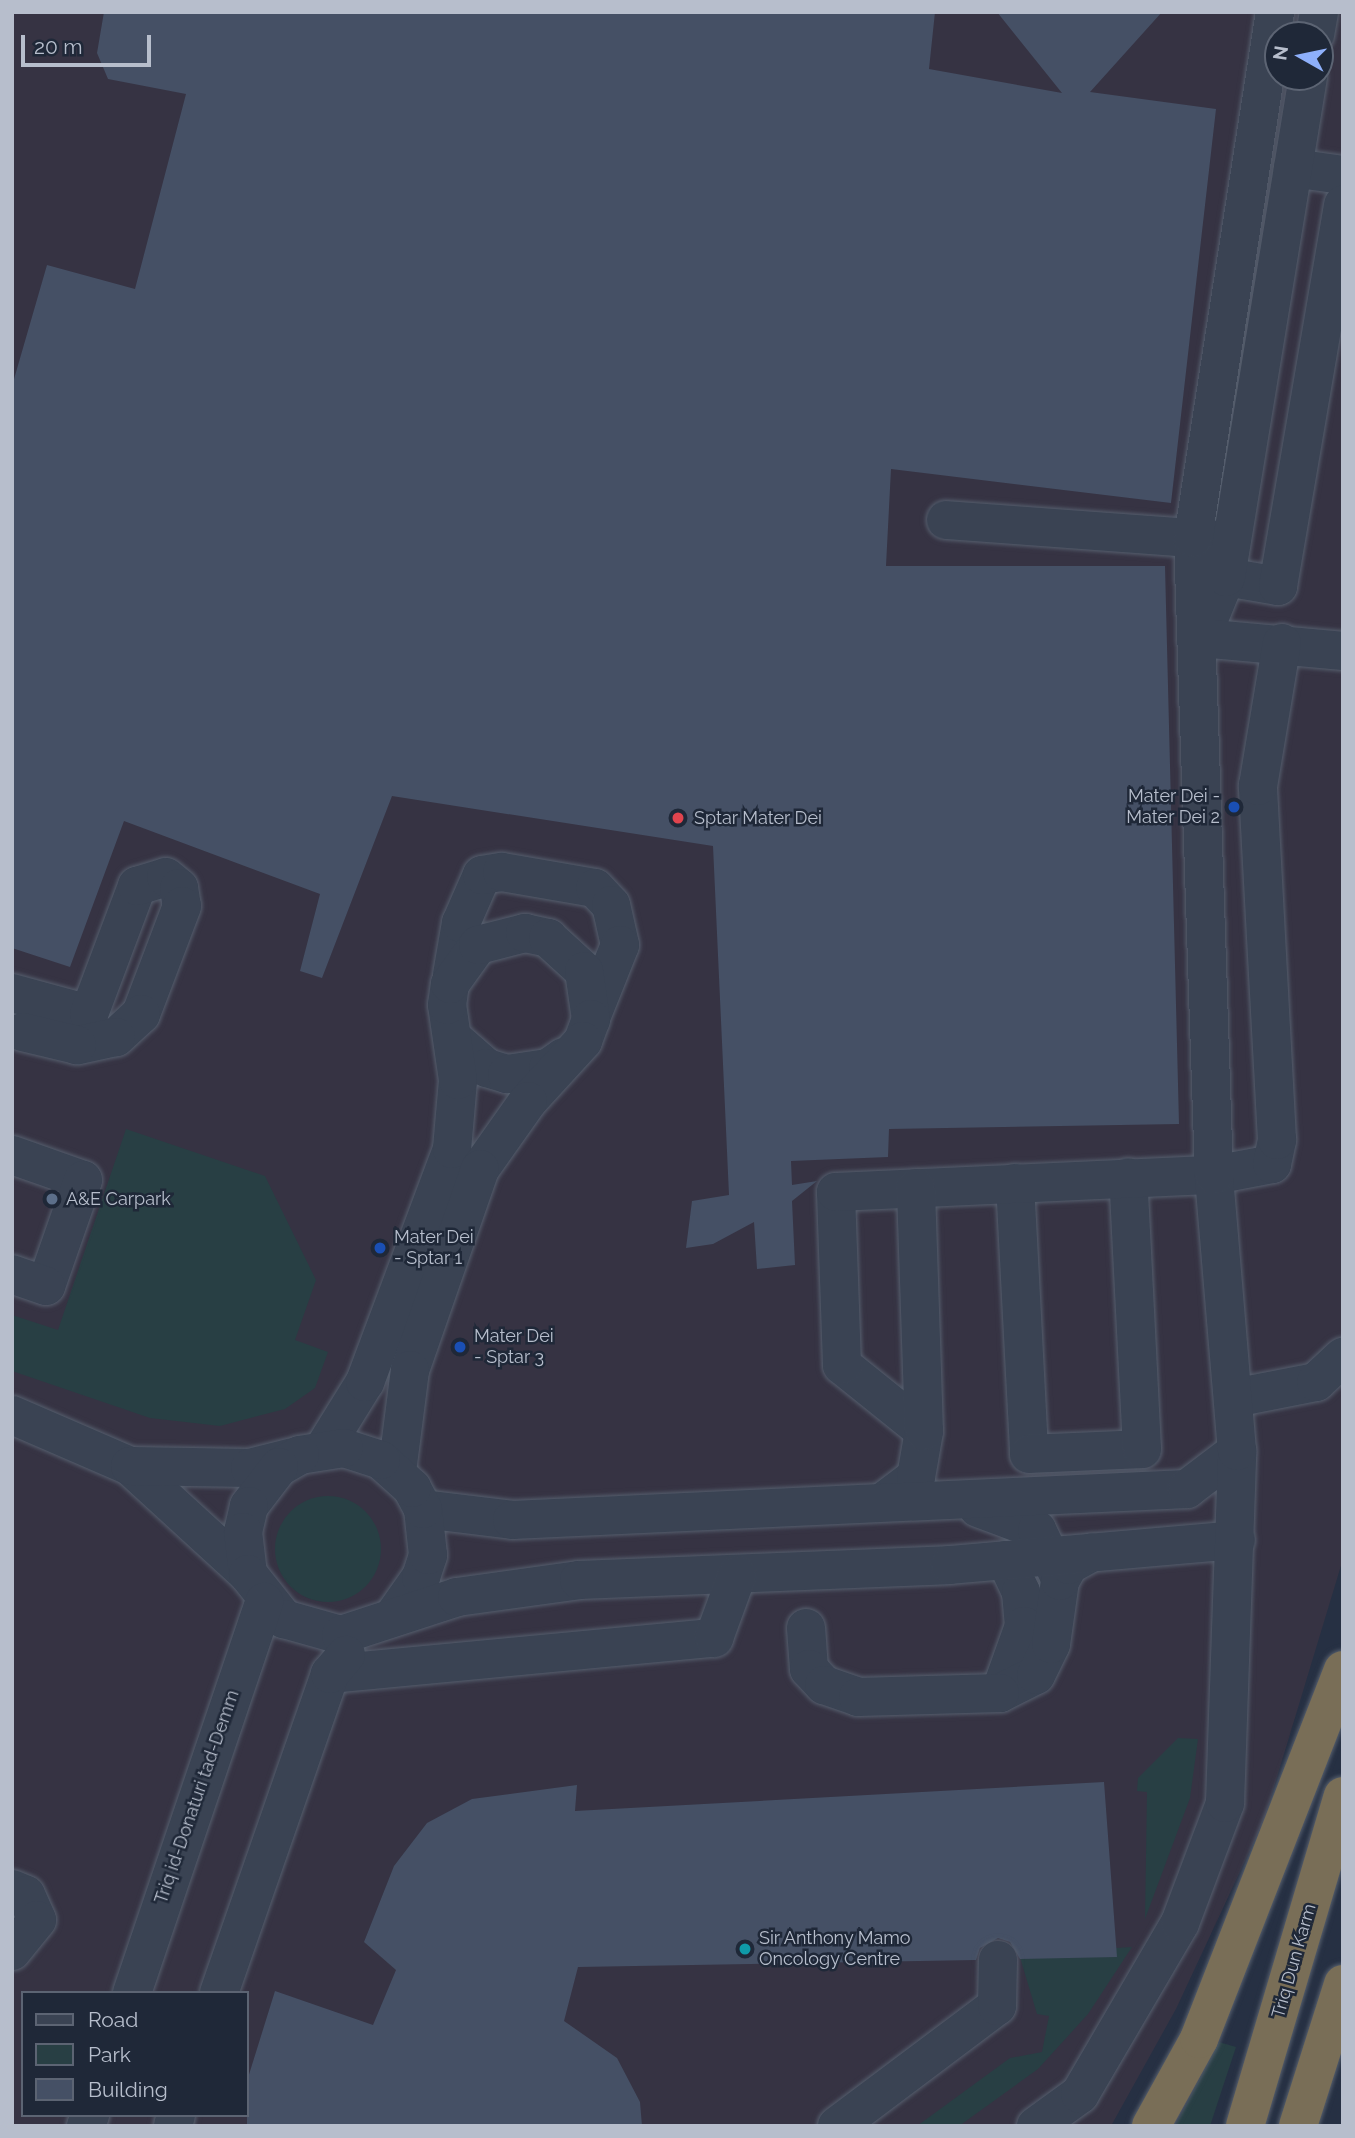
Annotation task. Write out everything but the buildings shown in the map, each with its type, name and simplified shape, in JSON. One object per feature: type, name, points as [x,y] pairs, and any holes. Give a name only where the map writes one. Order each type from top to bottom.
[{"type":"highway","points":[[1151,2126],[1199,2039],[1343,1670]]},
{"type":"highway","name":"Triq Dun Karm","points":[[1245,2126],[1343,1796]]},
{"type":"highway","points":[[1298,2126],[1339,1996]]},
{"type":"highway","points":[[1317,2126],[1339,1996]]},
{"type":"lane","points":[[1036,2126],[1080,2094],[1180,1923],[1225,1803],[1237,1451],[1214,1175],[1201,638],[1193,538],[1276,12]]},
{"type":"lane","points":[[1201,638],[1229,559],[1306,91]]},
{"type":"lane","points":[[1293,168],[1343,175]]},
{"type":"lane","points":[[946,520],[1193,538],[1278,586],[1343,205]]},
{"type":"lane","points":[[1201,638],[1282,643],[1343,651]]},
{"type":"lane","points":[[924,1431],[842,1365],[836,1192],[1214,1175],[1272,1164],[1277,1140],[1258,786],[1282,643]]},
{"type":"lane","points":[[256,1588],[243,1532],[249,1506],[279,1467],[312,1451],[365,1381],[452,1149],[456,1041],[447,1005],[461,923],[482,875],[502,872],[595,888],[611,905],[620,944],[591,1018],[572,1051],[480,1169],[410,1370],[397,1471]]},
{"type":"lane","points":[[166,877],[179,888],[182,906],[141,1014],[116,1037],[77,1045],[20,1022],[89,1014],[137,886],[166,877]]},
{"type":"lane","points":[[450,984],[478,945],[513,934],[548,938],[584,971],[591,1018]]},
{"type":"lane","points":[[456,1041],[487,1068],[507,1074],[548,1068],[572,1051]]},
{"type":"lane","points":[[12,1156],[83,1180],[46,1286],[12,1274]]},
{"type":"lane","points":[[1016,1183],[1029,1454],[1142,1449],[1128,1177]]},
{"type":"lane","points":[[883,1502],[916,1477],[924,1431],[916,1188]]},
{"type":"lane","points":[[1234,1398],[1316,1382],[1343,1357]]},
{"type":"lane","points":[[12,1415],[130,1466],[256,1588],[310,1631],[341,1635],[383,1621],[579,1580],[737,1575],[1006,1560],[1057,1568],[1092,1552],[1236,1540]]},
{"type":"lane","points":[[130,1466],[250,1468],[312,1451],[363,1452],[397,1471],[423,1509],[428,1555],[421,1577],[383,1621],[330,1674],[220,1991]]},
{"type":"lane","points":[[423,1509],[512,1520],[1187,1489],[1237,1451]]},
{"type":"lane","points":[[806,1628],[809,1669],[824,1685],[858,1697],[984,1694],[1036,1675],[1051,1644],[1057,1568],[1037,1530],[1010,1515],[945,1501]]},
{"type":"lane","points":[[984,1694],[1024,1626],[1021,1592],[1006,1560]]},
{"type":"lane","points":[[950,1564],[980,1575],[1005,1600],[1005,1636],[984,1694]]},
{"type":"lane","points":[[330,1674],[714,1639],[737,1575]]},
{"type":"lane","name":"Triq id-Donaturi tad-Demm","points":[[133,1991],[256,1588]]},
{"type":"lane","points":[[12,1889],[26,1895],[37,1920],[12,1951]]},
{"type":"lane","points":[[837,2126],[997,2006],[998,1960]]},
{"type":"shaded area","name":"Sptar Mater Dei","points":[[12,12],[1343,12],[1343,1559],[1264,1820],[1176,2009],[1111,2126],[12,2126]]},
{"type":"green space","points":[[126,1129],[265,1176],[316,1280],[295,1340],[328,1352],[315,1388],[285,1409],[220,1426],[150,1418],[12,1371],[12,1315],[58,1330]]},
{"type":"green space","points":[[328,1496],[348,1500],[365,1512],[377,1529],[381,1549],[377,1569],[365,1586],[348,1598],[328,1602],[308,1598],[291,1586],[279,1569],[275,1549],[279,1529],[291,1512],[308,1500]]},
{"type":"green space","points":[[1178,1738],[1198,1739],[1190,1798],[1145,1919],[1147,1792],[1137,1791],[1138,1778]]},
{"type":"green space","points":[[1132,1947],[1088,2014],[1038,2069],[959,2126],[917,2126],[1010,2058],[1042,2052],[1049,2016],[1037,2014],[1019,1954]]},
{"type":"green space","points":[[1219,2042],[1236,2047],[1210,2126],[1175,2126]]},
{"type":"place","name":"Mater Dei - Mater Dei 2","points":[[1234,807]]},
{"type":"place","name":"Sptar Mater Dei","points":[[678,818]]},
{"type":"place","name":"A&E Carpark","points":[[52,1199]]},
{"type":"place","name":"Mater Dei - Sptar 1","points":[[380,1248]]},
{"type":"place","name":"Mater Dei - Sptar 3","points":[[460,1347]]},
{"type":"place","name":"Sir Anthony Mamo Oncology Centre","points":[[745,1949]]}]
